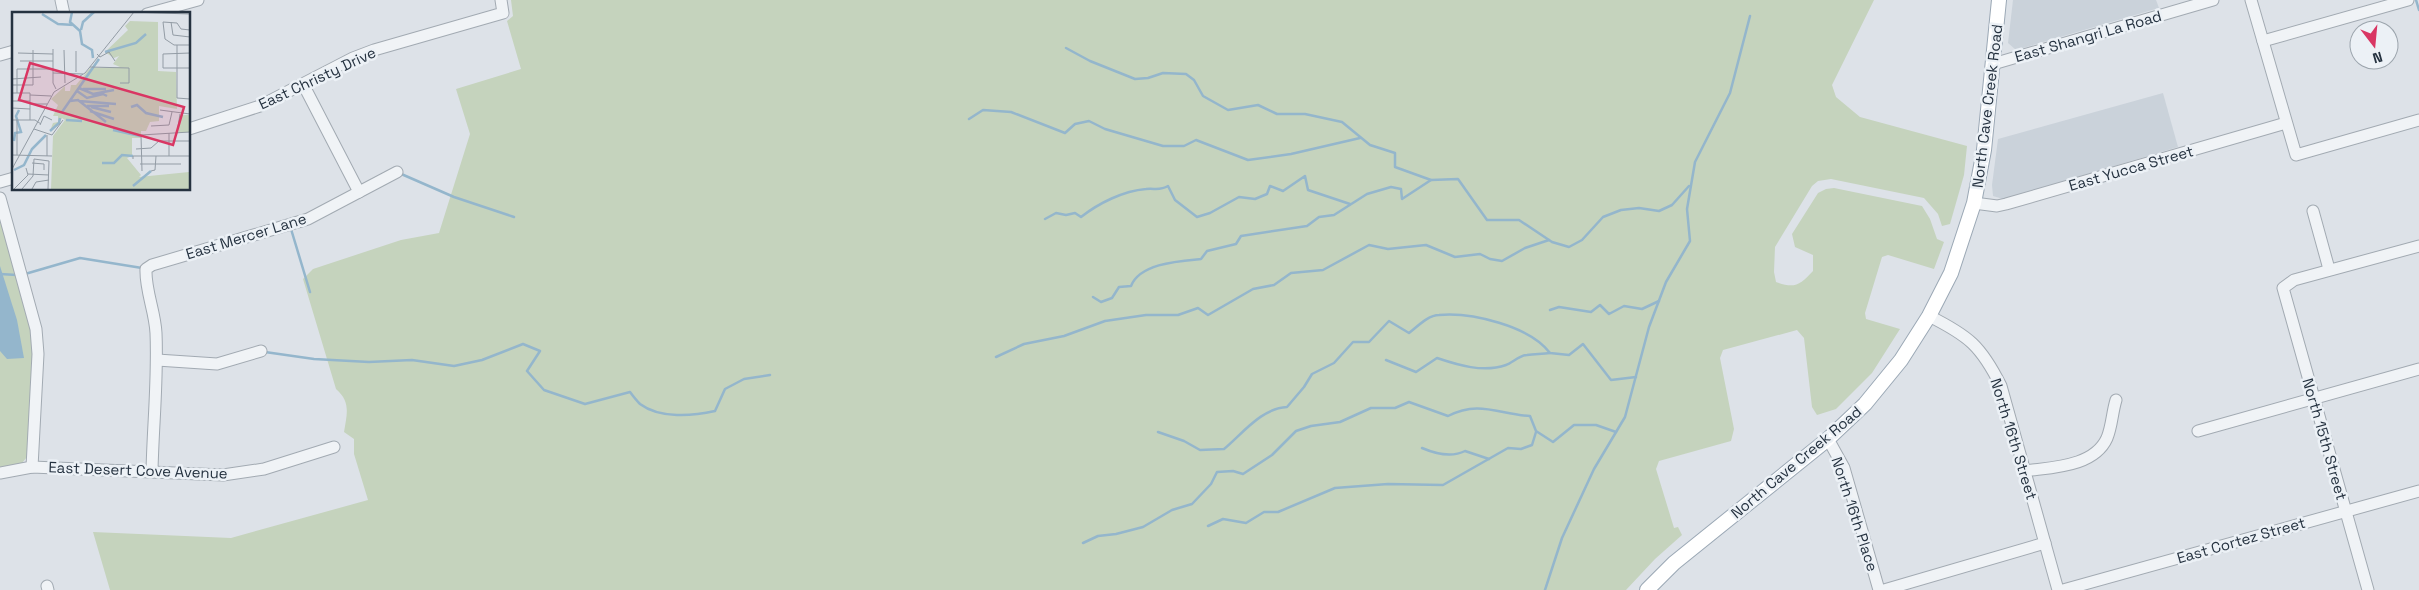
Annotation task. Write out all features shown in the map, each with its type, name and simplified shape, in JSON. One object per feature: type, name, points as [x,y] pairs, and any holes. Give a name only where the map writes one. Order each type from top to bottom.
[{"type":"main road","name":"North Cave Creek Road","points":[[1647,590],[1674,563],[1828,439],[1882,385],[1902,360],[1929,316],[1950,273],[1974,204],[1984,150],[1999,0]]},
{"type":"street","points":[[154,12],[198,0]]},
{"type":"street","name":"East Christy Drive","points":[[190,129],[246,112],[352,58],[503,13],[501,0]]},
{"type":"street","name":"East Shangri La Road","points":[[1993,64],[2213,0]]},
{"type":"street","points":[[2252,0],[2296,154],[2419,120]]},
{"type":"street","points":[[2263,40],[2408,0]]},
{"type":"street","points":[[303,84],[360,192]]},
{"type":"street","name":"East Yucca Street","points":[[1974,204],[1997,206],[2006,204],[2286,123]]},
{"type":"street","name":"East Mercer Lane","points":[[157,360],[155,318],[145,279],[146,269],[152,264],[290,225],[398,172]]},
{"type":"street","points":[[0,198],[36,329],[38,354],[32,467]]},
{"type":"street","points":[[2313,211],[2329,269],[2419,246]]},
{"type":"street","name":"North 15th Street","points":[[2329,269],[2294,280],[2283,288],[2368,590]]},
{"type":"street","name":"North 16th Street","points":[[1929,316],[1966,338],[1989,362],[2001,386],[2058,590]]},
{"type":"street","points":[[152,471],[157,360],[217,364],[261,351]]},
{"type":"street","points":[[2198,430],[2419,368]]},
{"type":"street","points":[[2025,471],[2075,464],[2087,459],[2106,440],[2116,400]]},
{"type":"street","name":"North 16th Place","points":[[1828,439],[1844,468],[1879,590]]},
{"type":"street","name":"East Desert Cove Avenue","points":[[0,473],[32,467],[223,475],[264,469],[334,447]]},
{"type":"street","name":"East Cortez Street","points":[[2063,590],[2419,491]]},
{"type":"street","points":[[1884,590],[2045,543]]},
{"type":"shaded area","points":[[2013,0],[2156,0],[2159,8],[2016,50],[2008,43]]},
{"type":"shaded area","points":[[2163,93],[2178,147],[2003,199],[1993,196],[1992,185],[1998,139]]},
{"type":"green space","points":[[511,0],[1874,0],[1832,85],[1836,97],[1860,117],[1967,146],[1964,175],[1950,224],[1942,226],[1938,214],[1924,198],[1831,179],[1818,181],[1812,186],[1775,247],[1774,272],[1776,282],[1788,285],[1797,284],[1813,271],[1813,255],[1795,247],[1792,234],[1818,193],[1834,188],[1922,206],[1930,219],[1937,239],[1944,242],[1934,269],[1888,255],[1882,257],[1865,313],[1866,319],[1900,329],[1872,373],[1836,409],[1817,415],[1812,407],[1804,338],[1797,330],[1723,350],[1720,358],[1734,429],[1731,441],[1659,461],[1656,469],[1674,528],[1678,527],[1682,535],[1655,559],[1626,590],[110,590],[93,532],[231,538],[368,500],[354,454],[354,439],[344,432],[347,414],[346,404],[336,389],[303,279],[313,269],[401,240],[439,233],[470,134],[456,89],[521,69],[507,21],[513,16]]},
{"type":"green space","points":[[0,218],[31,326],[33,354],[27,457],[22,463],[0,468]]},
{"type":"water","points":[[0,266],[17,320],[24,358],[7,359],[0,351]]},
{"type":"waterway","points":[[2416,0],[2419,10]]},
{"type":"waterway","points":[[1545,590],[1562,538],[1594,469],[1625,417],[1649,327],[1666,282],[1690,241],[1687,209],[1695,162],[1730,93],[1750,16]]},
{"type":"waterway","points":[[1066,48],[1090,61],[1135,79],[1148,78],[1163,73],[1186,74],[1194,80],[1203,96],[1228,110],[1258,105],[1277,114],[1305,114],[1342,122],[1370,145],[1395,153],[1395,167],[1431,180],[1458,179],[1487,220],[1519,220],[1552,242],[1569,247],[1582,240],[1603,217],[1621,210],[1639,208],[1659,211],[1672,205],[1689,186]]},
{"type":"waterway","points":[[969,119],[983,110],[1011,112],[1065,133],[1075,124],[1089,121],[1105,129],[1163,146],[1184,146],[1196,140],[1248,160],[1291,154],[1360,138]]},
{"type":"waterway","points":[[399,173],[454,197],[514,217]]},
{"type":"waterway","points":[[1045,219],[1056,213],[1066,215],[1075,213],[1081,217],[1120,195],[1137,190],[1160,189],[1168,186],[1175,200],[1197,217],[1210,213],[1239,197],[1255,199],[1267,194],[1270,186],[1283,191],[1305,176],[1308,190],[1350,204]]},
{"type":"waterway","points":[[1093,297],[1101,302],[1112,298],[1119,287],[1131,286],[1143,272],[1172,262],[1201,259],[1207,251],[1236,244],[1241,236],[1307,226],[1319,217],[1334,215],[1367,194],[1391,187],[1401,189],[1402,199],[1431,180]]},
{"type":"waterway","points":[[291,229],[310,292]]},
{"type":"waterway","points":[[996,357],[1024,344],[1064,336],[1105,321],[1146,315],[1178,315],[1198,308],[1208,315],[1253,289],[1274,285],[1291,273],[1323,270],[1369,245],[1388,249],[1426,245],[1455,257],[1480,254],[1490,259],[1502,261],[1525,248],[1549,240]]},
{"type":"waterway","points":[[25,274],[80,258],[142,268]]},
{"type":"waterway","points":[[0,274],[17,275]]},
{"type":"waterway","points":[[1550,310],[1559,307],[1591,312],[1600,305],[1609,314],[1624,306],[1642,309],[1659,301]]},
{"type":"waterway","points":[[1158,432],[1184,441],[1200,450],[1224,449],[1261,417],[1278,408],[1287,407],[1312,374],[1334,363],[1353,342],[1369,342],[1389,321],[1409,333],[1427,319],[1439,315],[1467,316],[1515,328],[1541,343],[1550,353],[1569,355],[1583,344],[1611,380],[1636,377]]},
{"type":"waterway","points":[[265,352],[314,359],[369,362],[412,360],[454,366],[482,360],[523,344],[540,351],[527,371],[544,390],[585,404],[630,392],[640,404],[648,409],[677,415],[715,411],[725,389],[744,379],[770,375]]},
{"type":"waterway","points":[[1386,360],[1416,372],[1437,358],[1462,365],[1488,368],[1506,365],[1524,355],[1550,353]]},
{"type":"waterway","points":[[1083,543],[1098,536],[1116,534],[1143,527],[1172,510],[1192,504],[1211,484],[1217,472],[1233,471],[1243,474],[1272,455],[1296,431],[1311,426],[1340,422],[1371,408],[1395,408],[1409,402],[1448,416],[1459,411],[1479,408],[1530,416],[1536,431],[1553,442],[1574,425],[1596,425],[1616,432]]},
{"type":"waterway","points":[[1208,526],[1223,519],[1246,523],[1264,512],[1278,512],[1335,488],[1388,484],[1443,485],[1508,448],[1521,449],[1532,445],[1536,432]]},
{"type":"waterway","points":[[1422,448],[1444,454],[1465,451],[1489,459]]}]
